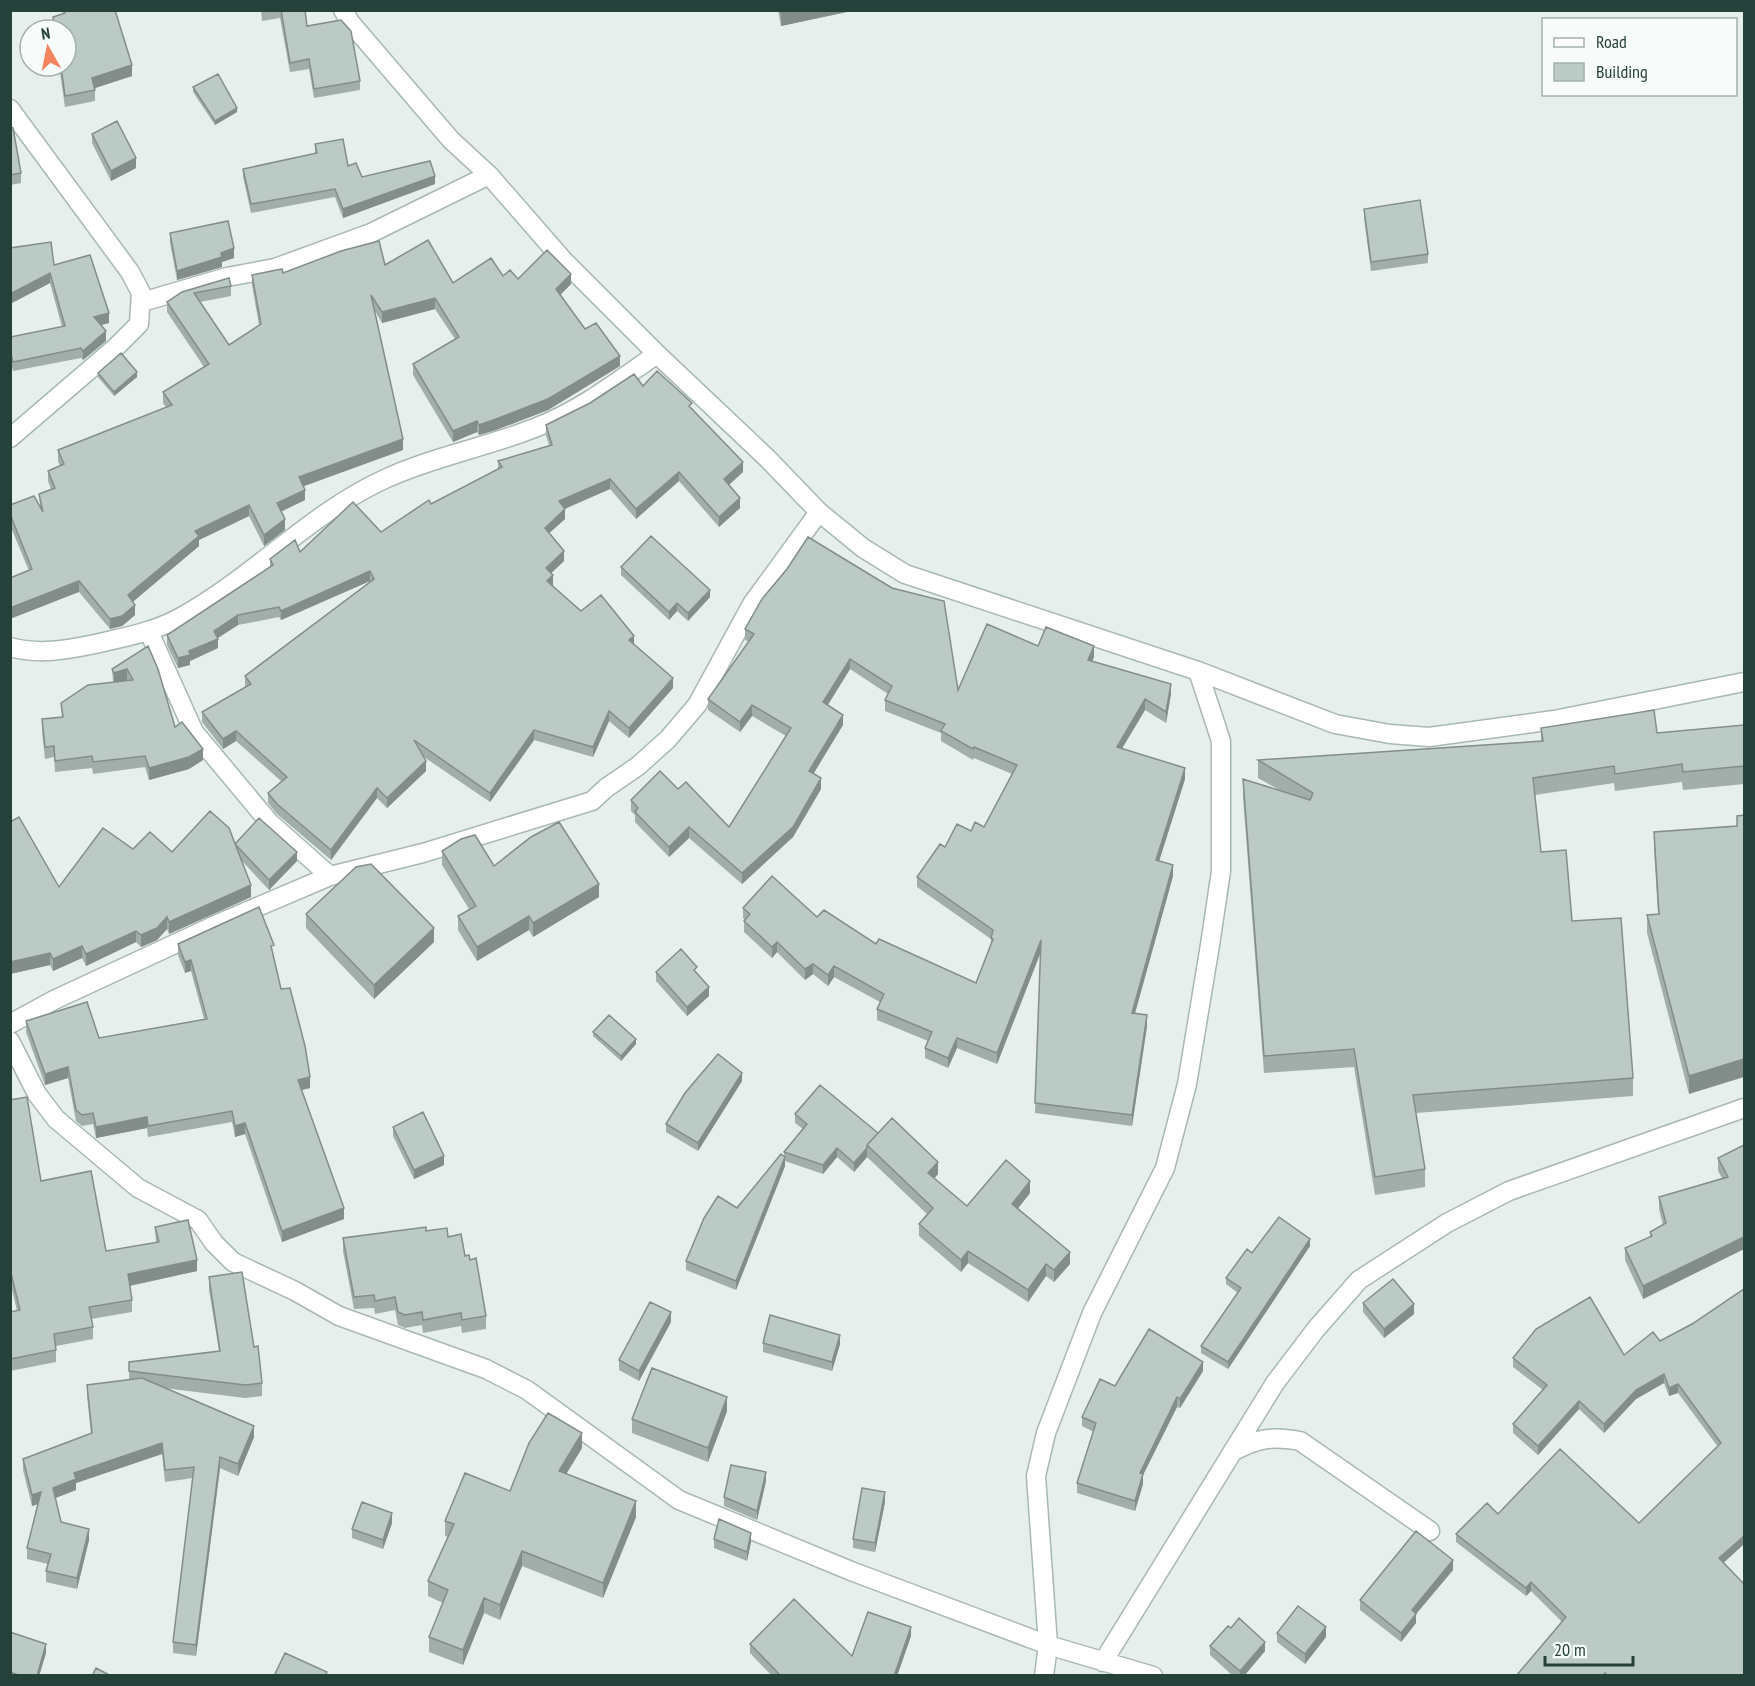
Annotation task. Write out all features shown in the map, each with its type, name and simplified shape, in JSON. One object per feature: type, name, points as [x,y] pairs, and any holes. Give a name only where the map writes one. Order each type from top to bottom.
[{"type":"street","points":[[343,10],[350,22],[452,140],[489,175],[563,260],[657,354],[768,459],[819,512],[863,548],[905,574],[1198,671],[1335,724],[1390,734],[1429,737],[1554,720],[1744,682]]},
{"type":"street","points":[[10,109],[129,272],[141,293],[142,302],[139,324],[10,438]]},
{"type":"street","points":[[142,302],[226,277],[286,264],[371,233],[489,175]]},
{"type":"street","points":[[10,647],[35,653],[53,652],[148,632],[181,618],[231,585],[346,499],[403,471],[537,427],[567,414],[657,354]]},
{"type":"street","points":[[10,1024],[96,980],[330,876],[423,853],[592,801],[606,788],[638,766],[668,739],[697,705],[752,604],[819,512]]},
{"type":"street","points":[[148,632],[194,732],[269,822],[330,876]]},
{"type":"street","points":[[1044,1676],[1048,1645],[1036,1476],[1043,1443],[1092,1312],[1165,1168],[1187,1084],[1210,945],[1221,871],[1221,741],[1198,671]]},
{"type":"street","points":[[10,1041],[37,1094],[57,1119],[138,1188],[198,1220],[214,1243],[233,1262],[295,1291],[339,1316],[486,1369],[527,1390],[679,1500],[851,1571],[1048,1645],[1153,1676]]},
{"type":"street","points":[[1103,1662],[1230,1452],[1275,1383],[1316,1329],[1359,1280],[1386,1260],[1447,1223],[1509,1191],[1744,1108]]},
{"type":"street","points":[[1230,1452],[1253,1441],[1276,1437],[1300,1441],[1430,1531]]},
{"type":"building","points":[[64,10],[115,10],[132,65],[92,78],[95,90],[65,96],[63,78],[78,78],[78,18],[53,18],[65,13]]},
{"type":"building","points":[[281,10],[305,10],[307,26],[341,20],[351,31],[360,81],[314,89],[309,59],[290,63]]},
{"type":"building","points":[[218,74],[237,108],[215,121],[193,87]]},
{"type":"building","points":[[117,121],[136,158],[111,171],[92,134]]},
{"type":"building","points":[[10,126],[13,128],[21,173],[10,175]]},
{"type":"building","points":[[343,139],[348,166],[356,163],[362,177],[430,161],[435,176],[343,209],[335,189],[251,204],[243,169],[317,153],[315,144]]},
{"type":"building","points":[[1420,200],[1428,254],[1371,262],[1364,209]]},
{"type":"building","points":[[228,221],[234,248],[221,253],[222,257],[177,271],[170,233]]},
{"type":"building","points":[[428,240],[453,283],[491,258],[503,276],[510,270],[518,279],[547,250],[571,274],[556,289],[585,329],[596,323],[620,356],[548,399],[479,425],[477,421],[453,431],[413,364],[459,337],[435,298],[382,312],[371,295],[403,439],[299,477],[305,490],[277,503],[285,519],[264,535],[249,505],[195,531],[199,536],[128,595],[135,605],[122,616],[110,619],[79,581],[10,608],[10,578],[32,569],[10,514],[10,505],[34,496],[43,512],[39,494],[55,488],[48,471],[64,464],[58,450],[172,405],[163,392],[209,364],[167,302],[182,292],[229,278],[231,286],[194,293],[229,345],[261,324],[252,275],[282,269],[283,273],[341,251],[379,241],[385,265]]},
{"type":"building","points":[[51,242],[54,265],[90,255],[109,313],[94,317],[106,331],[83,351],[81,348],[13,362],[10,337],[65,326],[50,273],[10,294],[10,248]]},
{"type":"building","points":[[121,353],[137,372],[114,392],[98,373]]},
{"type":"building","points":[[657,371],[692,403],[689,406],[743,462],[724,479],[740,498],[719,517],[679,472],[636,509],[610,479],[559,501],[565,509],[545,528],[564,551],[546,568],[553,575],[547,581],[581,611],[601,595],[634,636],[629,640],[673,678],[629,728],[609,711],[593,747],[534,730],[490,793],[414,740],[426,761],[387,798],[377,788],[331,850],[277,804],[268,793],[287,777],[236,731],[223,739],[202,712],[251,684],[245,676],[374,579],[370,571],[281,611],[279,607],[238,615],[214,631],[218,639],[189,651],[190,655],[178,658],[167,635],[273,565],[270,559],[295,540],[300,552],[353,502],[381,532],[429,500],[431,504],[502,467],[498,461],[552,445],[546,425],[590,403],[634,374],[643,386]]},
{"type":"building","points":[[651,536],[710,590],[688,613],[677,603],[669,612],[621,567]]},
{"type":"building","points":[[808,537],[892,588],[944,601],[958,690],[987,624],[1038,646],[1046,627],[1094,646],[1088,660],[1171,684],[1166,712],[1145,699],[1117,747],[1185,768],[1156,860],[1173,865],[1132,1013],[1147,1015],[1132,1115],[1035,1103],[1041,940],[997,1053],[957,1038],[948,1058],[925,1048],[932,1032],[877,1009],[884,994],[834,966],[828,975],[813,964],[805,969],[777,942],[772,947],[744,921],[750,914],[743,908],[772,876],[817,917],[824,910],[876,944],[879,939],[976,983],[993,939],[991,938],[993,930],[917,877],[940,844],[945,847],[957,824],[971,831],[975,822],[984,827],[1017,765],[974,747],[973,749],[941,731],[945,724],[885,700],[892,686],[850,659],[823,702],[843,715],[809,771],[821,778],[793,827],[742,873],[689,827],[669,847],[635,812],[638,808],[631,800],[660,771],[678,789],[686,782],[729,827],[791,728],[752,705],[740,722],[708,699],[754,634],[745,629],[762,599],[787,569]]},
{"type":"building","points":[[148,646],[158,669],[175,727],[182,722],[203,749],[189,757],[149,768],[145,756],[93,762],[92,756],[55,761],[54,746],[45,747],[42,719],[63,717],[61,703],[88,685],[133,680],[127,669],[114,673],[112,669]]},
{"type":"building","points":[[1654,710],[1657,733],[1744,725],[1744,766],[1683,772],[1682,764],[1615,774],[1614,766],[1533,778],[1541,852],[1566,850],[1572,921],[1621,918],[1633,1078],[1413,1095],[1425,1169],[1375,1177],[1354,1049],[1264,1056],[1243,779],[1310,800],[1313,793],[1258,760],[1543,741],[1541,728]]},
{"type":"building","points":[[210,811],[229,828],[251,885],[169,922],[167,917],[157,928],[141,935],[136,931],[86,954],[82,946],[53,959],[50,953],[10,962],[10,822],[19,817],[59,887],[103,828],[133,849],[150,832],[172,852]]},
{"type":"building","points":[[1744,815],[1744,1059],[1689,1076],[1647,915],[1659,914],[1654,832],[1737,826],[1737,816]]},
{"type":"building","points":[[259,818],[297,852],[269,880],[235,844]]},
{"type":"building","points":[[559,822],[599,884],[533,923],[529,916],[477,947],[458,916],[476,906],[442,851],[461,839],[475,835],[494,866],[531,837]]},
{"type":"building","points":[[371,864],[434,928],[374,985],[306,914],[356,867]]},
{"type":"building","points":[[259,907],[274,945],[271,946],[281,989],[290,988],[305,1046],[310,1077],[298,1080],[344,1208],[282,1231],[245,1123],[235,1126],[232,1111],[148,1126],[147,1117],[96,1127],[93,1113],[82,1115],[76,1110],[68,1067],[45,1074],[26,1021],[87,1002],[99,1038],[207,1019],[191,960],[185,962],[178,944]]},
{"type":"building","points":[[681,949],[697,967],[694,970],[709,987],[687,1007],[656,972]]},
{"type":"building","points":[[609,1015],[636,1039],[621,1056],[593,1032]]},
{"type":"building","points":[[718,1054],[742,1073],[698,1143],[666,1124],[685,1093]]},
{"type":"building","points":[[820,1085],[878,1133],[854,1163],[837,1148],[823,1165],[784,1152],[807,1124],[795,1114]]},
{"type":"building","points":[[27,1097],[41,1181],[91,1171],[106,1251],[159,1242],[155,1227],[188,1220],[197,1260],[128,1274],[132,1300],[89,1307],[93,1327],[54,1334],[56,1350],[10,1359],[10,1312],[20,1310],[10,1269],[10,1100]]},
{"type":"building","points":[[423,1112],[444,1156],[414,1170],[393,1127]]},
{"type":"building","points":[[892,1118],[938,1162],[928,1173],[967,1206],[1006,1160],[1030,1181],[1012,1204],[1070,1252],[1054,1270],[1046,1264],[1028,1290],[968,1251],[961,1260],[919,1224],[933,1208],[867,1145]]},
{"type":"building","points":[[1744,1145],[1744,1237],[1643,1286],[1625,1248],[1652,1236],[1650,1232],[1666,1223],[1659,1197],[1728,1177],[1718,1158]]},
{"type":"building","points":[[781,1154],[785,1157],[736,1281],[686,1261],[704,1218],[718,1196],[737,1208]]},
{"type":"building","points":[[1279,1217],[1310,1239],[1228,1362],[1201,1346],[1241,1288],[1226,1278],[1247,1249],[1252,1253]]},
{"type":"building","points":[[426,1227],[426,1231],[447,1228],[448,1237],[461,1234],[465,1256],[469,1255],[470,1260],[476,1258],[486,1316],[462,1320],[461,1313],[423,1320],[422,1312],[405,1315],[398,1312],[395,1297],[375,1301],[374,1295],[354,1297],[343,1238]]},
{"type":"building","points":[[242,1272],[254,1347],[258,1346],[262,1383],[245,1385],[129,1371],[129,1362],[220,1351],[209,1277]]},
{"type":"building","points":[[1393,1279],[1414,1304],[1384,1329],[1363,1303]]},
{"type":"building","points":[[1744,1289],[1744,1536],[1719,1558],[1744,1584],[1744,1676],[1608,1676],[1605,1673],[1603,1676],[1516,1676],[1566,1617],[1531,1582],[1526,1588],[1456,1534],[1487,1503],[1498,1514],[1560,1449],[1639,1523],[1721,1443],[1678,1384],[1669,1388],[1664,1374],[1636,1390],[1604,1424],[1579,1401],[1538,1446],[1513,1424],[1547,1385],[1513,1358],[1536,1329],[1590,1297],[1624,1355],[1653,1332],[1660,1341],[1692,1324]]},
{"type":"building","points":[[650,1302],[671,1312],[639,1371],[619,1360]]},
{"type":"building","points":[[770,1315],[840,1335],[832,1362],[763,1343]]},
{"type":"building","points":[[1149,1329],[1203,1362],[1180,1399],[1177,1397],[1140,1473],[1143,1474],[1135,1501],[1077,1483],[1096,1423],[1082,1417],[1100,1379],[1115,1386]]},
{"type":"building","points":[[652,1368],[727,1397],[708,1448],[632,1419]]},
{"type":"building","points":[[142,1378],[254,1426],[238,1464],[220,1457],[196,1645],[173,1642],[194,1467],[165,1470],[162,1443],[74,1473],[76,1479],[53,1488],[61,1522],[89,1529],[77,1578],[46,1571],[51,1554],[27,1548],[41,1492],[32,1495],[23,1459],[92,1433],[87,1385]]},
{"type":"building","points":[[548,1413],[582,1433],[559,1471],[636,1501],[603,1583],[522,1551],[500,1605],[484,1598],[463,1650],[429,1637],[448,1590],[428,1581],[454,1524],[445,1521],[465,1473],[510,1491],[529,1443]]},
{"type":"building","points":[[731,1465],[766,1472],[757,1511],[724,1497]]},
{"type":"building","points":[[862,1488],[885,1492],[875,1543],[853,1539]]},
{"type":"building","points":[[362,1502],[392,1513],[383,1540],[352,1529]]},
{"type":"building","points":[[719,1519],[751,1533],[747,1552],[714,1539]]},
{"type":"building","points":[[1416,1531],[1453,1560],[1412,1610],[1416,1614],[1401,1633],[1360,1600]]},
{"type":"building","points":[[794,1599],[852,1656],[868,1612],[911,1627],[894,1676],[781,1676],[750,1644]]},
{"type":"building","points":[[1298,1606],[1326,1627],[1305,1654],[1277,1633]]},
{"type":"building","points":[[1239,1618],[1265,1642],[1240,1671],[1210,1646],[1228,1626],[1231,1628]]},
{"type":"building","points":[[10,1632],[46,1644],[37,1676],[21,1676],[10,1672]]},
{"type":"building","points":[[285,1653],[327,1672],[325,1676],[274,1676]]},
{"type":"building","points":[[96,1668],[111,1676],[92,1676]]}]
